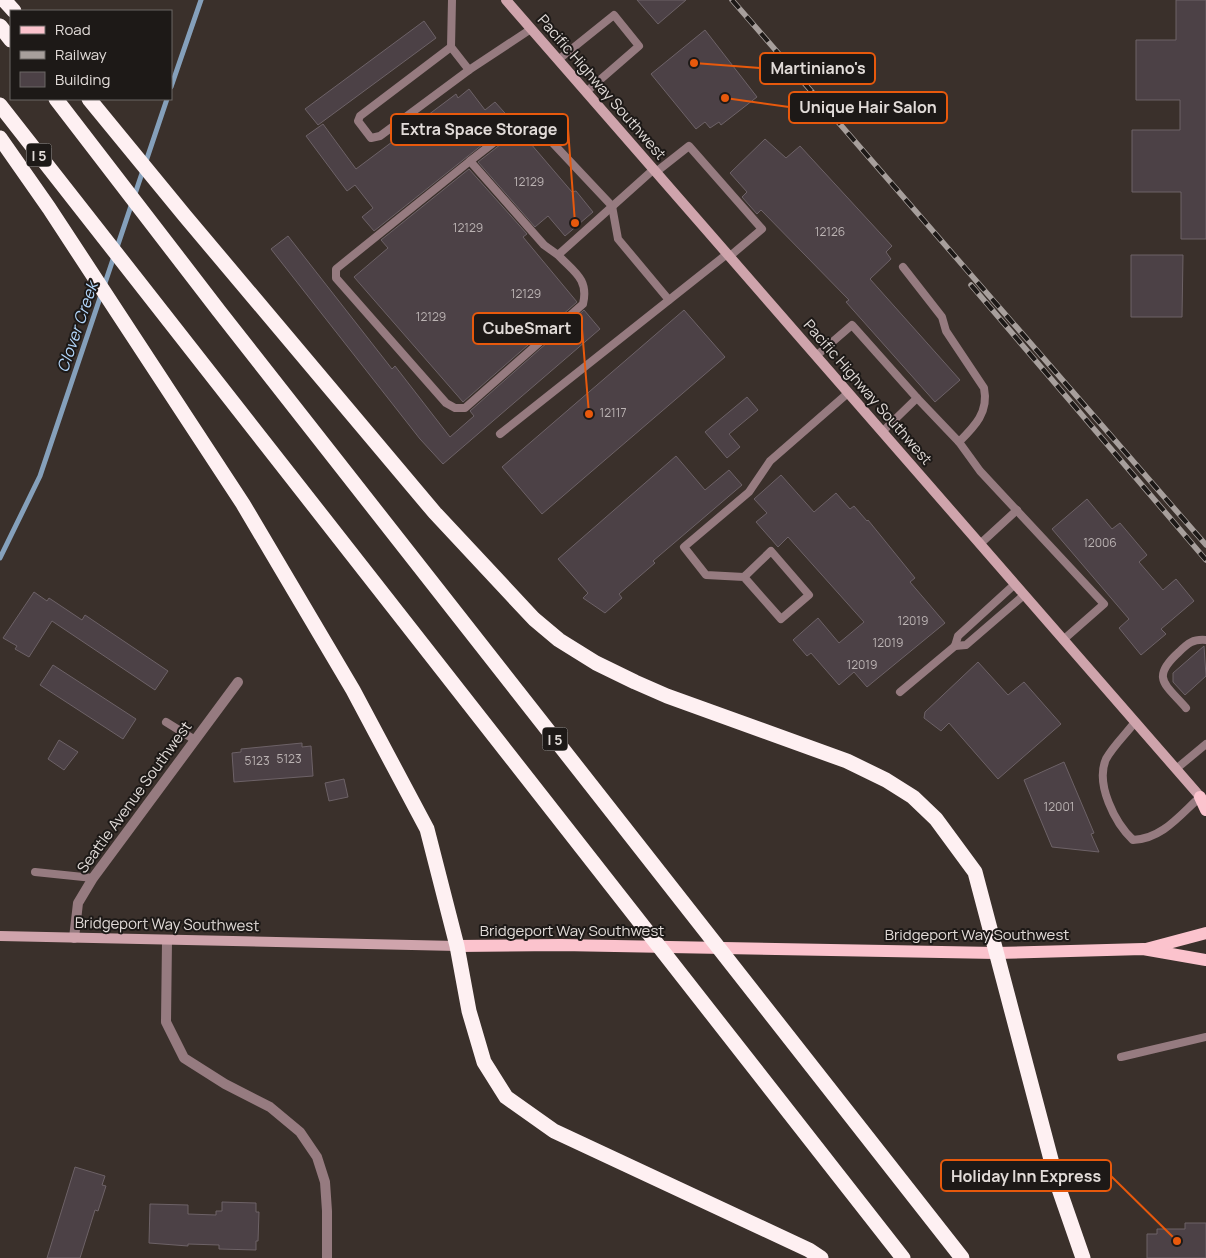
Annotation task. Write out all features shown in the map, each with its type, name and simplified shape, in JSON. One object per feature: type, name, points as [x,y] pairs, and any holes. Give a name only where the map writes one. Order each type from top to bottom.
[{"type":"highway","points":[[4,0],[13,10]]},
{"type":"highway","points":[[0,26],[10,39]]},
{"type":"highway","name":"I 5","points":[[57,100],[962,1258]]},
{"type":"highway","points":[[90,100],[435,513],[534,619],[559,640],[596,663],[635,682],[668,696],[846,761],[886,780],[913,797],[954,841],[975,872],[996,953],[1006,983],[1058,1186],[1082,1258]]},
{"type":"highway","name":"I 5","points":[[0,105],[903,1258]]},
{"type":"highway","points":[[0,138],[67,235],[244,504],[353,690],[427,829],[457,946],[469,1011],[484,1062],[506,1097],[554,1131],[809,1250],[821,1258]]},
{"type":"main road","points":[[1203,800],[1206,810]]},
{"type":"main road","name":"Bridgeport Way Southwest","points":[[1143,950],[1204,932]]},
{"type":"main road","name":"Bridgeport Way Southwest","points":[[457,946],[561,945],[996,953],[1143,950],[1206,960]]},
{"type":"main road","points":[[1188,958],[1206,950]]},
{"type":"street","name":"Pacific Highway Southwest","points":[[506,0],[1203,800]]},
{"type":"street","name":"Seattle Avenue Southwest","points":[[74,938],[78,903],[93,878],[238,682]]},
{"type":"street","name":"Bridgeport Way Southwest","points":[[0,936],[457,946]]},
{"type":"street","points":[[167,940],[166,1022],[184,1058],[224,1084],[270,1107],[300,1132],[317,1157],[324,1182],[328,1211],[327,1258]]},
{"type":"lane","points":[[452,0],[451,47],[469,70]]},
{"type":"lane","points":[[558,60],[614,15],[639,46],[586,92]]},
{"type":"lane","points":[[451,47],[360,116],[358,121],[371,138],[380,136],[469,70],[531,29]]},
{"type":"lane","points":[[470,161],[544,245],[558,255],[582,280],[586,292],[583,304],[465,408],[456,408],[446,403],[336,278],[336,269],[470,161],[524,119],[532,121],[612,206],[618,239],[669,300]]},
{"type":"lane","points":[[500,434],[762,229],[689,146],[612,206],[558,255]]},
{"type":"lane","points":[[902,267],[942,317],[946,331],[984,388],[986,398],[983,412],[977,423],[959,442]]},
{"type":"lane","points":[[816,356],[852,325],[959,442],[980,471],[1104,604],[1063,640]]},
{"type":"lane","points":[[744,577],[771,551],[809,594],[781,619],[744,577],[706,575],[684,547],[748,492],[770,461],[848,393]]},
{"type":"lane","points":[[882,432],[917,398]]},
{"type":"lane","points":[[980,544],[1017,510]]},
{"type":"lane","points":[[900,692],[955,646],[958,636],[1015,584]]},
{"type":"lane","points":[[955,646],[966,646],[1024,594]]},
{"type":"lane","points":[[1186,708],[1167,686],[1162,674],[1163,667],[1187,644],[1194,640],[1206,640]]},
{"type":"lane","points":[[166,722],[195,740]]},
{"type":"lane","points":[[1135,722],[1107,758],[1103,769],[1104,783],[1110,806],[1122,830],[1133,840],[1145,839],[1156,835],[1203,800]]},
{"type":"lane","points":[[1176,769],[1206,744]]},
{"type":"lane","points":[[35,872],[93,878]]},
{"type":"lane","points":[[1121,1056],[1206,1037]]},
{"type":"building","points":[[637,0],[686,0],[658,24]]},
{"type":"building","points":[[1176,0],[1206,0],[1206,239],[1181,239],[1181,192],[1132,192],[1132,130],[1180,130],[1180,100],[1136,100],[1136,40],[1176,40]]},
{"type":"building","points":[[424,21],[436,38],[318,125],[305,109]]},
{"type":"building","points":[[705,30],[757,97],[721,125],[719,122],[710,128],[705,122],[696,129],[651,74]]},
{"type":"building","points":[[469,89],[485,110],[495,102],[512,121],[374,231],[362,217],[373,208],[355,185],[347,191],[306,136],[323,124],[356,169],[456,94],[458,98]]},
{"type":"building","points":[[519,130],[572,192],[576,191],[593,212],[565,236],[548,216],[535,227],[478,162]]},
{"type":"building","points":[[765,139],[786,158],[800,146],[892,246],[886,252],[891,259],[870,279],[960,380],[935,402],[846,302],[849,300],[761,210],[757,214],[742,197],[747,192],[730,173]]},
{"type":"building","points":[[469,169],[527,234],[523,237],[577,302],[463,402],[354,277],[388,248],[381,240]]},
{"type":"building","points":[[288,236],[392,369],[395,366],[450,437],[474,416],[470,411],[584,310],[600,329],[443,464],[420,439],[271,249]]},
{"type":"building","points":[[1131,255],[1183,255],[1182,317],[1131,317]]},
{"type":"building","points":[[684,310],[725,357],[542,514],[502,467]]},
{"type":"building","points":[[747,397],[758,410],[729,434],[740,447],[727,458],[705,432]]},
{"type":"building","points":[[676,456],[705,490],[729,470],[742,485],[653,561],[655,563],[619,594],[622,598],[605,613],[583,598],[588,593],[558,559]]},
{"type":"building","points":[[781,475],[814,512],[836,493],[850,509],[854,506],[868,520],[915,578],[910,582],[945,623],[867,687],[854,672],[839,685],[811,653],[807,656],[793,640],[818,618],[839,643],[864,622],[788,537],[778,547],[756,522],[767,513],[754,499]]},
{"type":"building","points":[[1087,499],[1112,529],[1120,523],[1147,555],[1139,562],[1163,590],[1176,579],[1194,601],[1161,629],[1166,634],[1141,655],[1119,628],[1129,619],[1052,529]]},
{"type":"building","points":[[34,592],[47,601],[49,598],[82,620],[85,615],[168,671],[155,690],[52,621],[29,657],[15,649],[17,646],[3,638]]},
{"type":"building","points":[[1204,646],[1206,676],[1185,695],[1173,682],[1173,673]]},
{"type":"building","points":[[978,662],[1008,695],[1024,682],[1061,724],[998,779],[949,723],[941,731],[924,718],[925,712]]},
{"type":"building","points":[[53,665],[136,719],[123,739],[40,685]]},
{"type":"building","points":[[59,740],[78,752],[64,770],[48,759]]},
{"type":"building","points":[[302,743],[302,747],[311,746],[313,776],[234,782],[232,753],[241,752],[241,749]]},
{"type":"building","points":[[1064,762],[1094,833],[1091,834],[1099,852],[1052,847],[1024,780]]},
{"type":"building","points":[[344,779],[348,797],[329,801],[325,783]]},
{"type":"building","points":[[75,1167],[105,1176],[102,1185],[106,1186],[98,1211],[95,1210],[80,1258],[47,1258]]},
{"type":"building","points":[[222,1202],[256,1203],[256,1212],[259,1212],[256,1250],[219,1249],[219,1245],[188,1244],[188,1246],[149,1243],[150,1204],[188,1205],[188,1214],[216,1215],[216,1211],[222,1211]]},
{"type":"building","points":[[1185,1223],[1206,1223],[1206,1258],[1147,1258],[1147,1234],[1157,1234],[1157,1229],[1185,1229]]},
{"type":"waterway","name":"Clover Creek","points":[[172,84],[201,0]]},
{"type":"waterway","name":"Clover Creek","points":[[0,558],[40,476],[167,100]]},
{"type":"railway","points":[[732,0],[1206,545]]},
{"type":"railway","points":[[971,285],[1206,560]]},
{"type":"place","name":"Martiniano's","points":[[694,63]]},
{"type":"place","name":"Unique Hair Salon","points":[[725,98]]},
{"type":"place","name":"Extra Space Storage","points":[[575,223]]},
{"type":"place","name":"CubeSmart","points":[[589,414]]},
{"type":"place","name":"Holiday Inn Express","points":[[1177,1241]]}]
